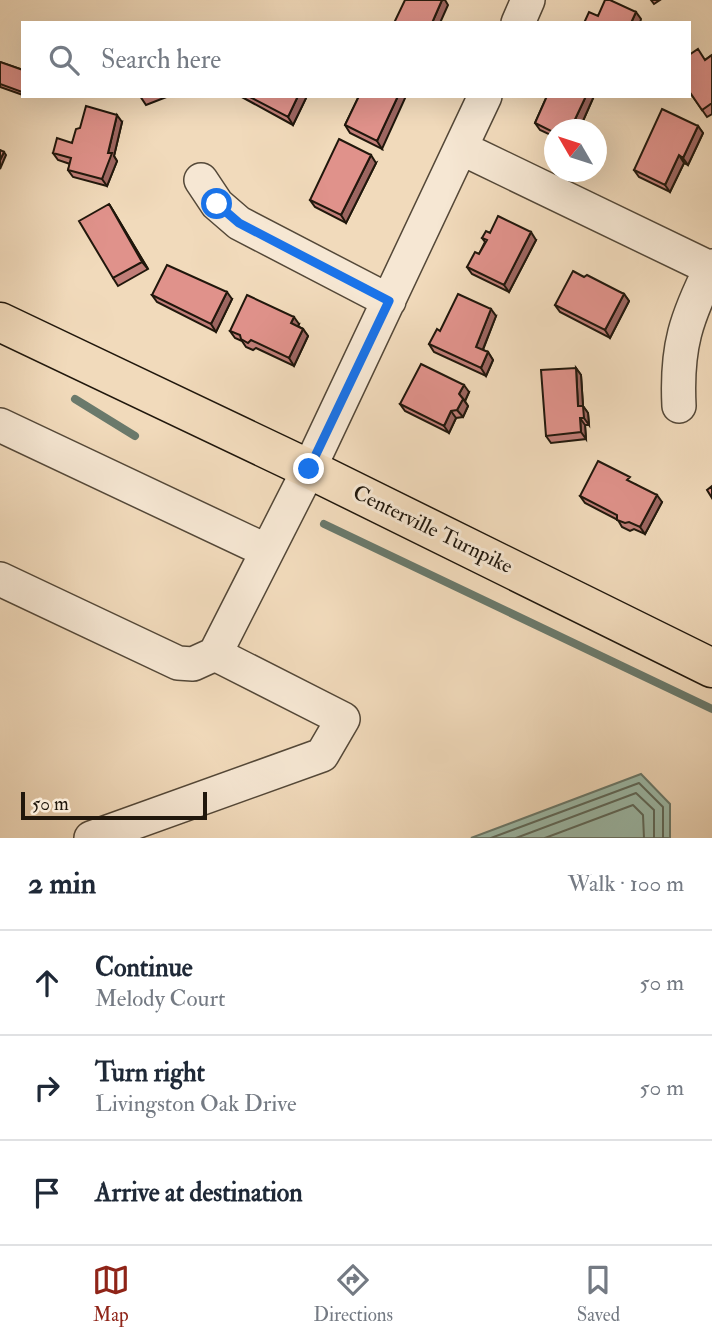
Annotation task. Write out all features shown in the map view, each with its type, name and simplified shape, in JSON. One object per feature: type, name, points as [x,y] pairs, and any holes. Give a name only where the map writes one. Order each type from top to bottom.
[{"type":"main road","name":"Centerville Turnpike","points":[[0,322],[309,469],[712,668]]},
{"type":"street","points":[[519,21],[528,0]]},
{"type":"street","points":[[0,579],[178,663],[193,664],[215,654],[309,469],[484,98]]},
{"type":"street","points":[[461,148],[712,268],[691,309],[681,340],[677,373],[679,406]]},
{"type":"street","points":[[201,180],[217,204],[239,223],[389,301]]},
{"type":"street","points":[[0,425],[267,551]]},
{"type":"street","points":[[91,838],[322,755],[343,719],[215,654]]},
{"type":"water","points":[[641,774],[670,804],[670,838],[471,838]]},
{"type":"building","points":[[405,0],[442,0],[433,21],[395,21]]},
{"type":"building","points":[[605,0],[636,12],[632,21],[585,21],[589,12],[598,16]]},
{"type":"building","points":[[698,49],[705,60],[712,55],[712,103],[702,110],[691,94],[691,54]]},
{"type":"building","points":[[0,62],[21,69],[21,92],[0,84]]},
{"type":"building","points":[[252,98],[297,98],[288,117]]},
{"type":"building","points":[[358,98],[397,98],[377,141],[345,125]]},
{"type":"building","points":[[546,98],[585,98],[575,119],[544,119],[544,128],[535,123]]},
{"type":"building","points":[[86,106],[117,115],[108,153],[112,153],[102,179],[68,170],[71,158],[53,153],[57,138],[72,143],[76,129],[80,128]]},
{"type":"building","points":[[662,109],[698,126],[683,158],[679,155],[665,185],[634,170]]},
{"type":"building","points":[[339,139],[371,155],[341,215],[310,200]]},
{"type":"building","points":[[109,204],[142,262],[113,278],[79,221]]},
{"type":"building","points":[[498,216],[531,232],[504,285],[467,267],[475,252],[479,254],[487,240],[482,238],[486,231],[490,233]]},
{"type":"building","points":[[167,265],[227,292],[211,324],[152,295]]},
{"type":"building","points":[[573,271],[584,277],[587,275],[624,294],[605,330],[555,305]]},
{"type":"building","points":[[458,294],[491,309],[476,347],[488,352],[481,368],[429,344],[437,329],[440,331]]},
{"type":"building","points":[[247,295],[294,317],[291,323],[303,329],[289,358],[251,340],[248,343],[241,339],[240,335],[230,331]]},
{"type":"building","points":[[421,364],[464,385],[459,394],[463,399],[457,410],[451,411],[444,426],[400,404]]},
{"type":"building","points":[[576,368],[578,406],[583,406],[584,418],[580,418],[581,432],[546,436],[541,370]]},
{"type":"building","points":[[598,461],[630,477],[627,480],[657,495],[640,527],[617,520],[617,515],[580,496]]},
{"type":"waterway","points":[[75,399],[135,436]]},
{"type":"waterway","points":[[324,524],[712,709]]},
{"type":"route","points":[[217,204],[239,223],[389,301],[309,469]]}]
